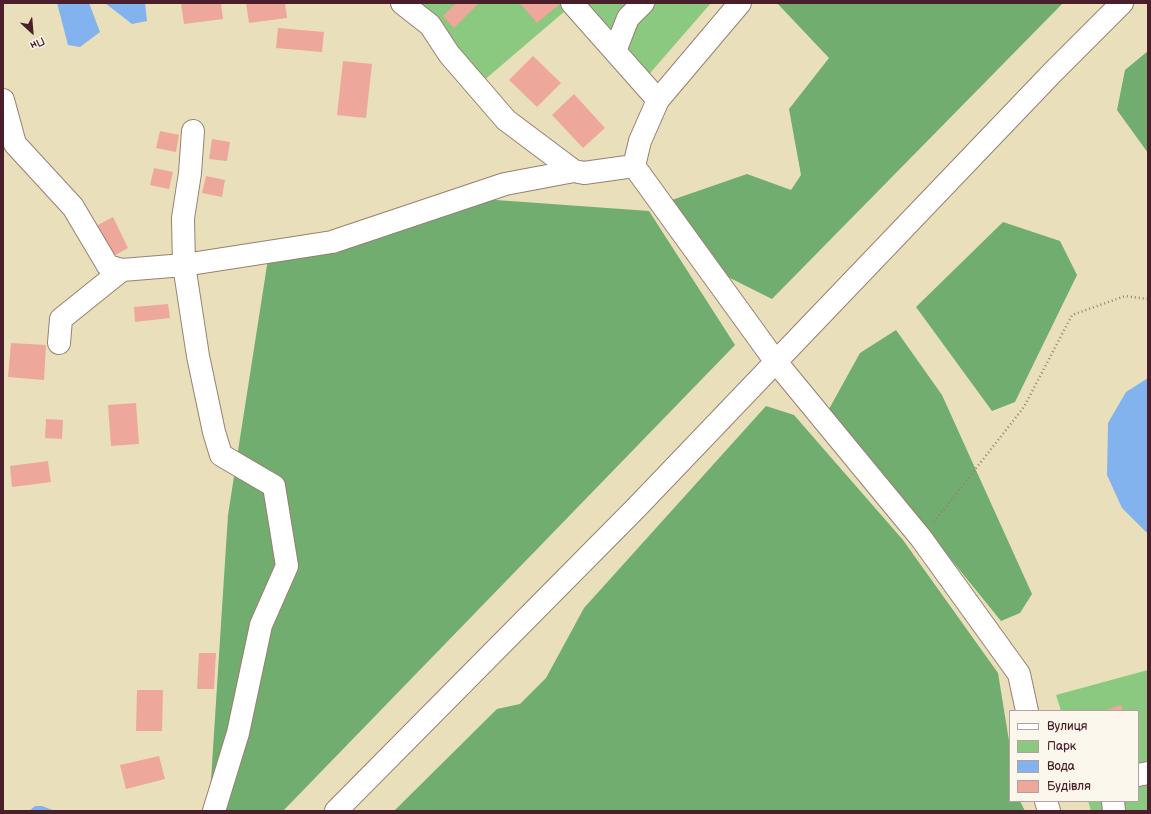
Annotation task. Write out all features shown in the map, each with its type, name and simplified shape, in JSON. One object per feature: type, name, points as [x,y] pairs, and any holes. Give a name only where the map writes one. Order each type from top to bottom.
[{"type":"main road","points":[[402,3],[430,25],[449,54],[506,120],[574,171]]},
{"type":"main road","points":[[572,3],[658,100]]},
{"type":"main road","points":[[615,51],[628,18],[643,3]]},
{"type":"main road","points":[[740,3],[658,100],[640,141],[634,166],[776,362],[921,538],[1019,674],[1027,710]]},
{"type":"main road","points":[[336,811],[636,508],[1052,73],[1122,3]]},
{"type":"main road","points":[[3,100],[15,144],[73,207],[108,266],[122,270],[184,265],[332,242],[505,184],[574,171],[584,173],[634,166]]},
{"type":"main road","points":[[193,131],[190,173],[182,218],[184,265],[198,356],[214,432],[221,455],[274,486],[287,566],[261,625],[238,733],[214,811]]},
{"type":"main road","points":[[59,343],[61,319],[122,270]]},
{"type":"path","points":[[921,538],[1024,407],[1072,315],[1125,296],[1148,299]]},
{"type":"green space","points":[[422,3],[711,3],[638,87],[572,5],[482,82],[445,51]]},
{"type":"green space","points":[[777,3],[1063,3],[772,299],[724,275],[669,201],[747,174],[791,190],[801,175],[789,109],[829,58]]},
{"type":"green space","points":[[1148,51],[1148,153],[1117,110],[1125,70]]},
{"type":"green space","points":[[468,198],[649,211],[735,345],[283,811],[209,811],[228,515],[268,259]]},
{"type":"green space","points":[[1003,222],[1060,241],[1077,275],[1015,402],[992,411],[916,307]]},
{"type":"green space","points":[[896,330],[942,395],[1032,594],[1020,613],[1001,621],[829,409],[860,353]]},
{"type":"green space","points":[[766,406],[794,415],[903,540],[998,673],[1009,741],[1009,802],[1020,802],[1025,811],[394,811],[497,709],[520,704],[546,678],[584,608]]},
{"type":"green space","points":[[1148,670],[1148,811],[1091,811],[1088,802],[1139,802],[1139,710],[1061,710],[1056,695]]},
{"type":"water","points":[[57,3],[89,3],[100,32],[80,47],[68,45]]},
{"type":"water","points":[[105,3],[145,3],[147,21],[132,24]]},
{"type":"water","points":[[1148,378],[1148,532],[1146,532],[1122,508],[1107,475],[1108,423],[1126,392]]},
{"type":"water","points":[[35,806],[42,806],[55,811],[29,811]]},
{"type":"building","points":[[181,3],[221,3],[223,19],[184,24]]},
{"type":"building","points":[[246,3],[285,3],[287,18],[249,23]]},
{"type":"building","points":[[456,3],[479,3],[454,28],[443,16]]},
{"type":"building","points":[[520,3],[561,3],[537,23]]},
{"type":"building","points":[[278,28],[324,32],[322,52],[276,48]]},
{"type":"building","points":[[533,56],[561,83],[537,107],[509,80]]},
{"type":"building","points":[[343,61],[372,64],[366,118],[337,115]]},
{"type":"building","points":[[574,94],[605,128],[583,148],[552,115]]},
{"type":"building","points":[[160,131],[179,135],[176,152],[156,148]]},
{"type":"building","points":[[212,139],[230,142],[227,161],[209,159]]},
{"type":"building","points":[[154,168],[173,172],[169,189],[150,185]]},
{"type":"building","points":[[206,176],[225,180],[222,197],[202,193]]},
{"type":"building","points":[[113,217],[128,248],[112,257],[96,226]]},
{"type":"building","points":[[168,304],[170,318],[135,322],[134,307]]},
{"type":"building","points":[[11,343],[46,345],[44,380],[8,377]]},
{"type":"building","points":[[136,403],[139,444],[111,446],[108,405]]},
{"type":"building","points":[[46,419],[63,420],[62,439],[45,438]]},
{"type":"building","points":[[48,461],[51,482],[12,487],[10,466]]},
{"type":"building","points":[[199,653],[216,653],[214,689],[197,689]]},
{"type":"building","points":[[137,690],[163,690],[162,731],[136,731]]},
{"type":"building","points":[[1121,705],[1123,710],[1106,710]]},
{"type":"building","points":[[159,756],[165,779],[126,789],[120,765]]}]
